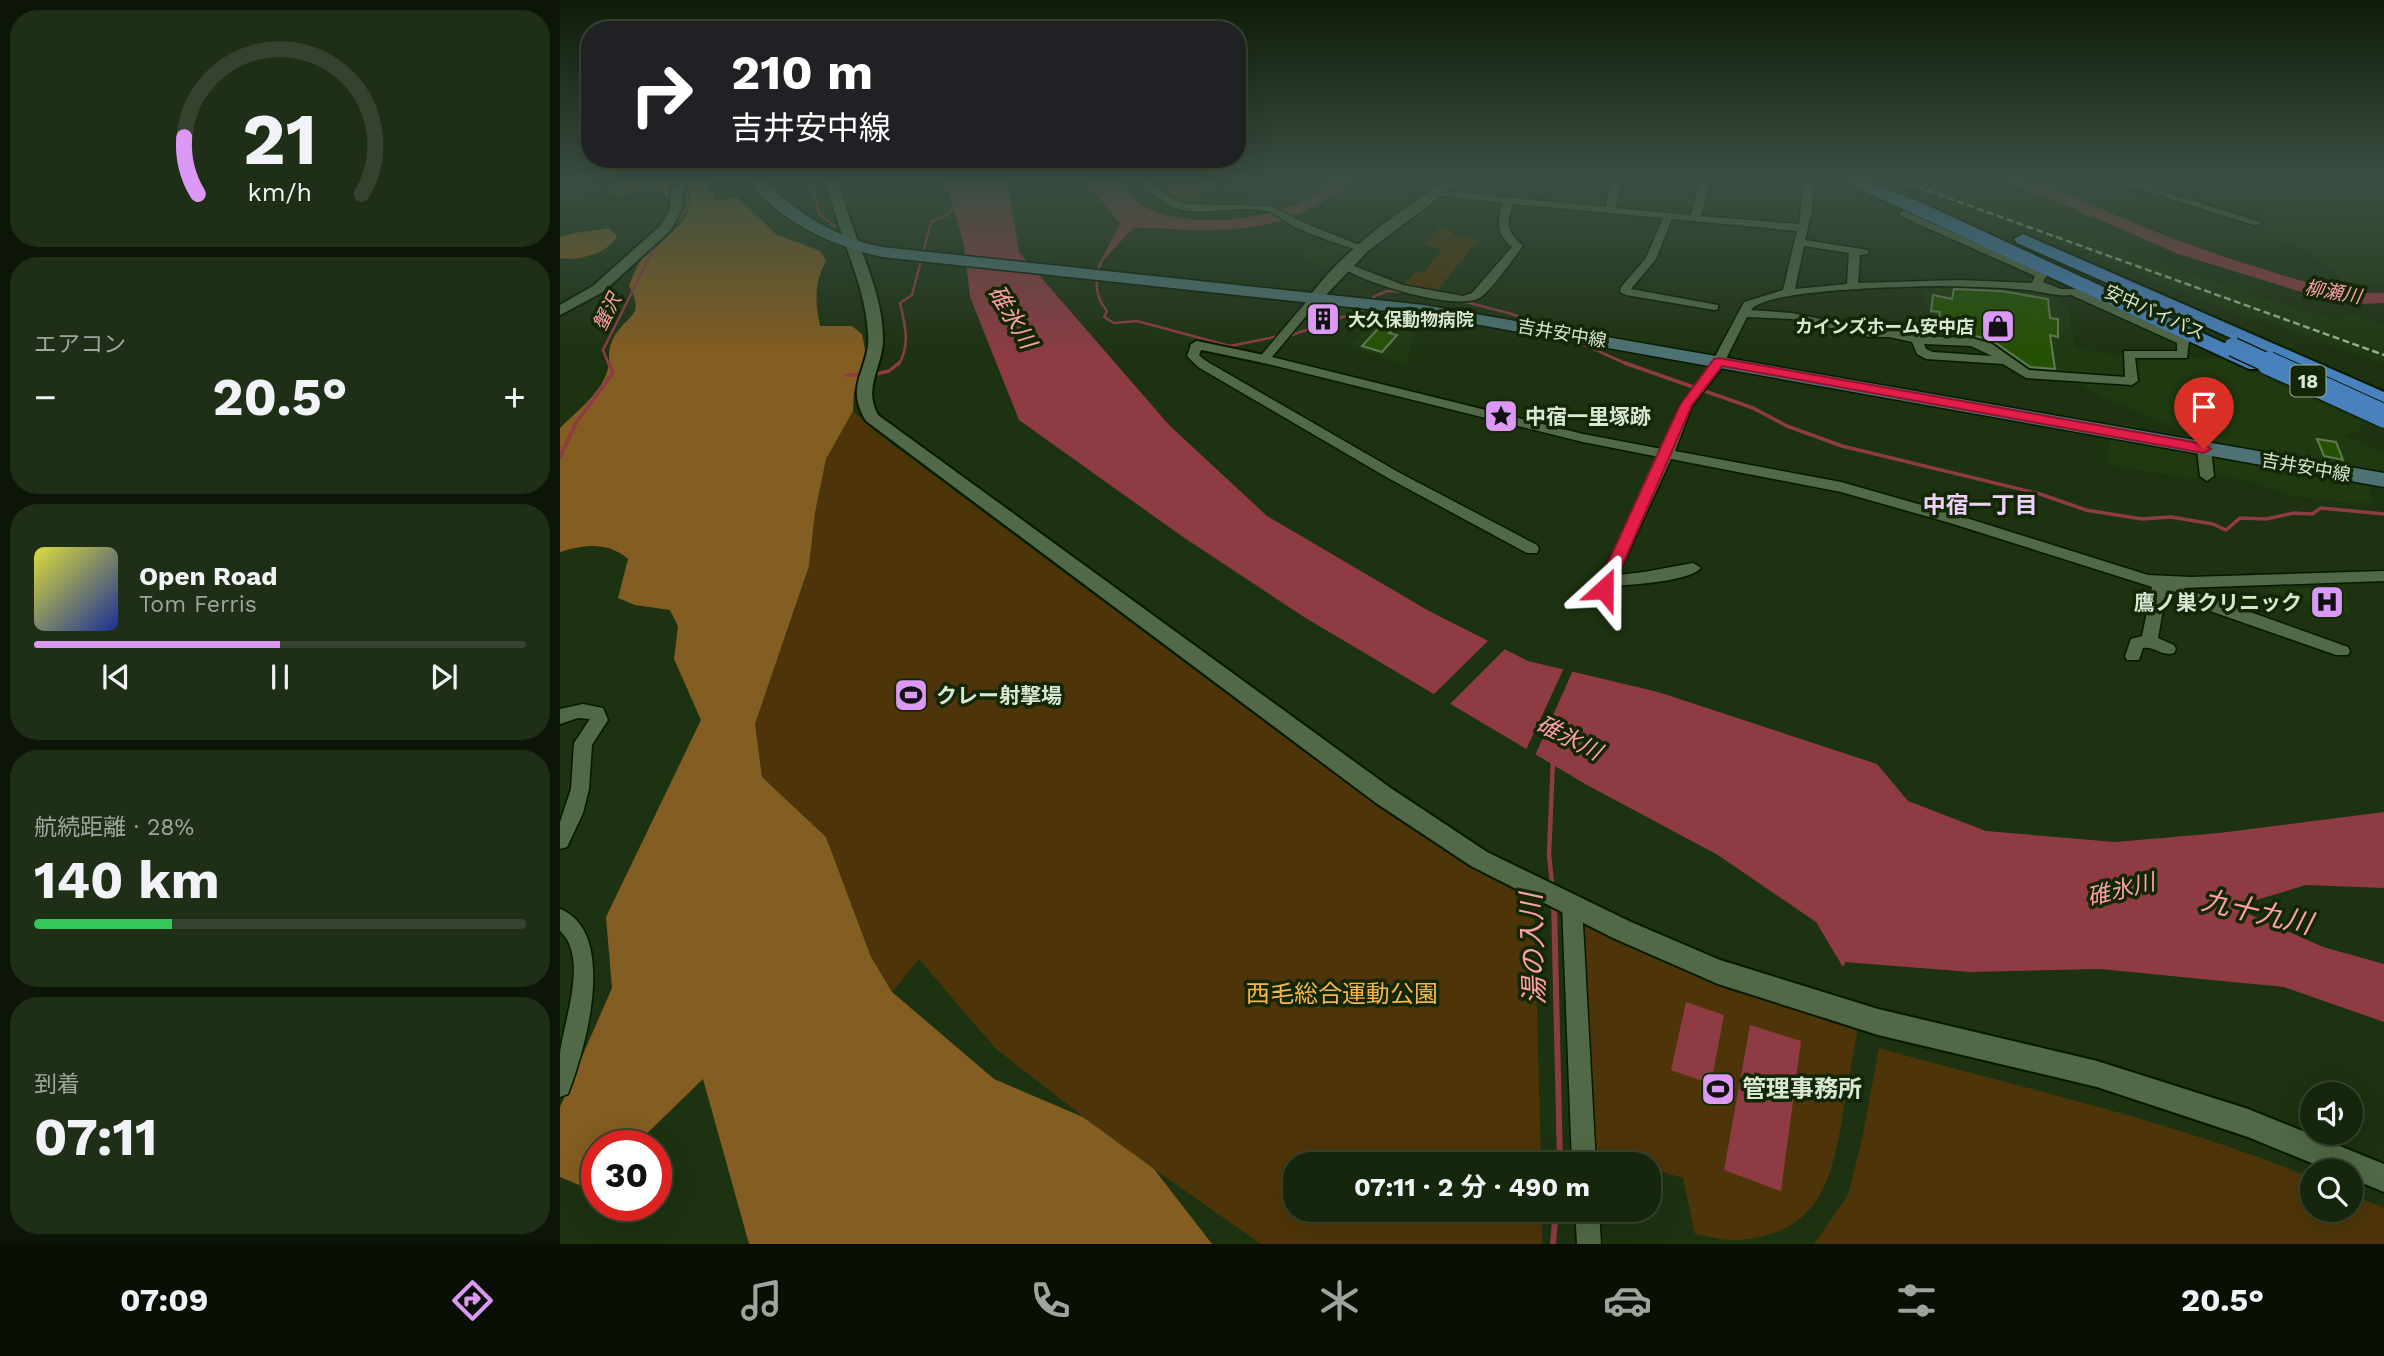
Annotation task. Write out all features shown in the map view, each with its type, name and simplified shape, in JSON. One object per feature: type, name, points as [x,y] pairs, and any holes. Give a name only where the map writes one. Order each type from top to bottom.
[{"type":"highway","points":[[1965,238],[2059,284],[2315,392],[2384,425]]},
{"type":"highway","name":"安中バイパス","points":[[1991,238],[2384,405]]},
{"type":"highway","name":"安中バイパス","points":[[2005,238],[2237,344],[2384,416]]},
{"type":"highway","points":[[2017,238],[2384,400]]},
{"type":"highway","points":[[2315,392],[2332,376]]},
{"type":"main road","name":"吉井安中線","points":[[833,238],[852,246],[899,254],[1316,297],[1488,320],[2384,480]]},
{"type":"street","points":[[560,311],[598,289],[654,238]]},
{"type":"street","points":[[849,238],[869,300],[875,331],[875,349],[862,393],[872,418],[1384,796],[1454,844],[1559,899],[1718,972],[1870,1020],[2097,1074],[2248,1123],[2384,1178]]},
{"type":"street","points":[[1336,238],[1362,248]]},
{"type":"street","points":[[1264,359],[1316,297],[1375,238]]},
{"type":"street","points":[[1345,266],[1400,288],[1463,299],[1476,295],[1518,246],[1508,238]]},
{"type":"street","points":[[1660,238],[1651,259],[1625,289],[1626,292],[1714,307]]},
{"type":"street","points":[[1788,293],[1800,238]]},
{"type":"street","points":[[1799,242],[1859,251],[1852,285]]},
{"type":"street","points":[[1693,568],[1606,585],[1667,454],[1686,405],[1719,361],[1748,304],[1754,301],[1788,293],[1852,285],[1924,282],[2059,284],[2060,293],[2072,290],[2183,341],[2183,355],[2129,354],[2133,381],[2026,374],[2004,360],[1930,356],[1921,351],[1917,340],[1889,333],[1869,333],[1792,316],[1745,313]]},
{"type":"street","points":[[1532,549],[1393,475],[1202,364],[1193,356],[1197,345],[1264,359],[1493,418],[1864,492],[2160,584],[2192,599],[2342,651]]},
{"type":"street","points":[[2204,449],[2207,476]]},
{"type":"street","points":[[2160,584],[2384,576]]},
{"type":"street","points":[[2149,641],[2160,584]]},
{"type":"street","points":[[2133,656],[2137,643],[2149,641],[2168,649]]},
{"type":"street","points":[[560,716],[577,710],[589,710],[597,713],[599,720],[583,743],[580,789],[574,813],[560,841]]},
{"type":"street","points":[[1559,899],[1583,1152]]},
{"type":"street","points":[[560,918],[568,922],[573,930],[581,952],[583,976],[581,1004],[571,1057],[560,1086]]},
{"type":"street","points":[[1588,1222],[1589,1244]]},
{"type":"shaded area","points":[[560,238],[616,238],[607,247],[592,255],[560,258]]},
{"type":"shaded area","points":[[664,238],[786,238],[820,251],[826,261],[819,277],[817,292],[820,326],[852,326],[862,334],[866,354],[854,392],[853,411],[826,459],[815,513],[809,566],[755,724],[762,777],[826,837],[871,957],[892,992],[994,1079],[1083,1117],[1154,1169],[1212,1244],[749,1244],[703,1079],[650,1130],[581,1130],[581,1184],[560,1177],[560,1107],[612,988],[606,917],[701,720],[674,659],[678,626],[670,610],[635,605],[618,598],[628,559],[612,549],[595,546],[560,552],[560,428],[588,401],[605,377],[614,337],[635,310],[634,296],[629,286],[645,256]]},
{"type":"shaded area","points":[[1323,238],[1352,247],[1354,251],[1335,270],[1296,255]]},
{"type":"shaded area","points":[[2048,238],[2090,238],[2268,300],[2337,320],[2351,315],[2384,324],[2384,364],[2258,317],[2255,320],[2169,287],[2126,267]]},
{"type":"shaded area","points":[[2267,238],[2384,238],[2384,285],[2347,283],[2307,250]]},
{"type":"shaded area","points":[[1922,285],[2050,291],[2069,311],[2075,348],[2129,357],[2223,359],[2363,422],[2357,433],[2344,435],[2384,453],[2384,473],[2216,444],[2107,399],[2072,380],[2028,371],[1991,346],[1933,338]]},
{"type":"shaded area","points":[[1318,306],[1340,306],[1360,309],[1293,333]]},
{"type":"shaded area","points":[[1378,311],[1420,315],[1406,365],[1350,346],[1378,317]]},
{"type":"shaded area","points":[[2109,437],[2196,454],[2198,478],[2192,480],[2108,464]]},
{"type":"shaded area","points":[[2207,455],[2369,485],[2373,503],[2347,503],[2293,496],[2248,481],[2211,474]]},
{"type":"shaded area","name":"鷹ノ巣クリニック","points":[[2344,587],[2351,614],[2262,589]]},
{"type":"green space","points":[[1431,238],[1478,240],[1436,292],[1402,286],[1415,272],[1423,273],[1442,250],[1426,245]]},
{"type":"green space","name":"西毛総合運動公園","points":[[853,411],[877,433],[1296,746],[1417,831],[1534,899],[1541,1152],[1283,1152],[1283,1222],[1542,1222],[1542,1244],[1261,1244],[1121,1146],[996,1049],[919,959],[892,992],[871,957],[826,837],[762,777],[755,724],[809,566],[815,513],[826,459]]},
{"type":"green space","name":"管理事務所","points":[[1588,922],[1858,1027],[1838,1142],[1825,1184],[1815,1202],[1786,1228],[1764,1236],[1737,1240],[1695,1234],[1683,1178],[1661,1172],[1661,1152],[1591,1151],[1582,933]]},
{"type":"green space","points":[[1879,1048],[2152,1122],[2259,1157],[2300,1173],[2300,1222],[2363,1222],[2363,1199],[2384,1208],[2384,1244],[1814,1244],[1848,1195],[1862,1139]]},
{"type":"water","name":"碓氷川","points":[[962,238],[1017,238],[1019,252],[1169,425],[1267,516],[1429,611],[1528,661],[1658,692],[1877,764],[1908,801],[1986,831],[2115,842],[2219,833],[2384,812],[2384,888],[2306,885],[2233,907],[2323,947],[2384,964],[2384,1022],[2284,987],[2100,969],[1970,972],[1845,962],[1843,967],[1816,922],[1718,855],[1587,785],[1304,617],[1183,537],[1019,420],[970,297]]},
{"type":"water","points":[[1113,238],[1124,238],[1098,266]]},
{"type":"water","points":[[1686,1002],[1724,1015],[1711,1084],[1671,1070]]},
{"type":"water","points":[[1750,1025],[1801,1041],[1781,1191],[1724,1170]]},
{"type":"pier","points":[[1491,638],[1507,647],[1448,706],[1431,697]]},
{"type":"pier","points":[[1565,666],[1574,668],[1534,758],[1525,752]]},
{"type":"building","name":"カインズホーム安中店","points":[[1954,289],[2001,291],[2048,299],[2050,318],[2058,319],[2058,337],[2050,335],[2055,369],[2030,367],[1993,341],[1972,335],[1938,332],[1940,312],[1931,311],[1933,295],[1952,299]]},
{"type":"building","name":"大久保動物病院","points":[[1321,308],[1329,308],[1337,317],[1320,323],[1311,315]]},
{"type":"building","points":[[1387,319],[1398,322],[1389,333],[1397,335],[1382,352],[1362,346]]},
{"type":"building","points":[[2317,439],[2336,442],[2343,460],[2324,456]]},
{"type":"waterway","name":"蟹沢","points":[[609,365],[603,350],[651,254],[664,238]]},
{"type":"waterway","points":[[898,365],[906,343],[900,303],[912,295],[927,238]]},
{"type":"waterway","name":"柳瀬川","points":[[2156,238],[2184,250],[2321,293],[2358,299],[2384,298]]},
{"type":"waterway","points":[[1101,262],[1097,275],[1098,294],[1107,311],[1104,317],[1114,323],[1137,321],[1230,346],[1279,336]]},
{"type":"waterway","points":[[1373,297],[1387,291],[1408,292]]},
{"type":"waterway","points":[[1458,300],[1512,314],[1543,327]]},
{"type":"waterway","points":[[1292,335],[1362,310]]},
{"type":"waterway","points":[[1576,341],[1629,365]]},
{"type":"waterway","name":"蟹沢","points":[[560,457],[576,423],[613,373],[609,363]]},
{"type":"waterway","points":[[876,374],[889,371],[899,363]]},
{"type":"waterway","points":[[1625,363],[1753,408],[1787,426],[1842,446],[2040,494],[2086,510],[2142,519],[2171,517],[2213,524],[2226,530],[2240,518],[2266,519],[2294,513],[2312,514],[2321,508],[2384,514]]},
{"type":"waterway","points":[[846,375],[858,375]]},
{"type":"waterway","name":"湯の入川","points":[[1552,883],[1549,855],[1553,759]]},
{"type":"waterway","name":"湯の入川","points":[[1551,882],[1552,887]]},
{"type":"waterway","name":"湯の入川","points":[[1554,902],[1560,1152]]},
{"type":"waterway","name":"湯の入川","points":[[1553,1244],[1555,1222]]},
{"type":"railway","points":[[2059,238],[2384,355]]},
{"type":"place","name":"大久保動物病院","points":[[1323,319]]},
{"type":"place","name":"カインズホーム安中店","points":[[1998,326]]},
{"type":"place","name":"中宿一里塚跡","points":[[1501,416]]},
{"type":"place","name":"鷹ノ巣クリニック","points":[[2327,602]]},
{"type":"place","name":"クレー射撃場","points":[[911,695]]},
{"type":"place","name":"管理事務所","points":[[1718,1089]]},
{"type":"district","name":"中宿一丁目","points":[[1980,505]]},
{"type":"route","points":[[1604,589],[1667,454],[1686,405],[1719,361],[2204,449]]},
{"type":"water label","name":"九十九川","points":[[2257,912]]}]
